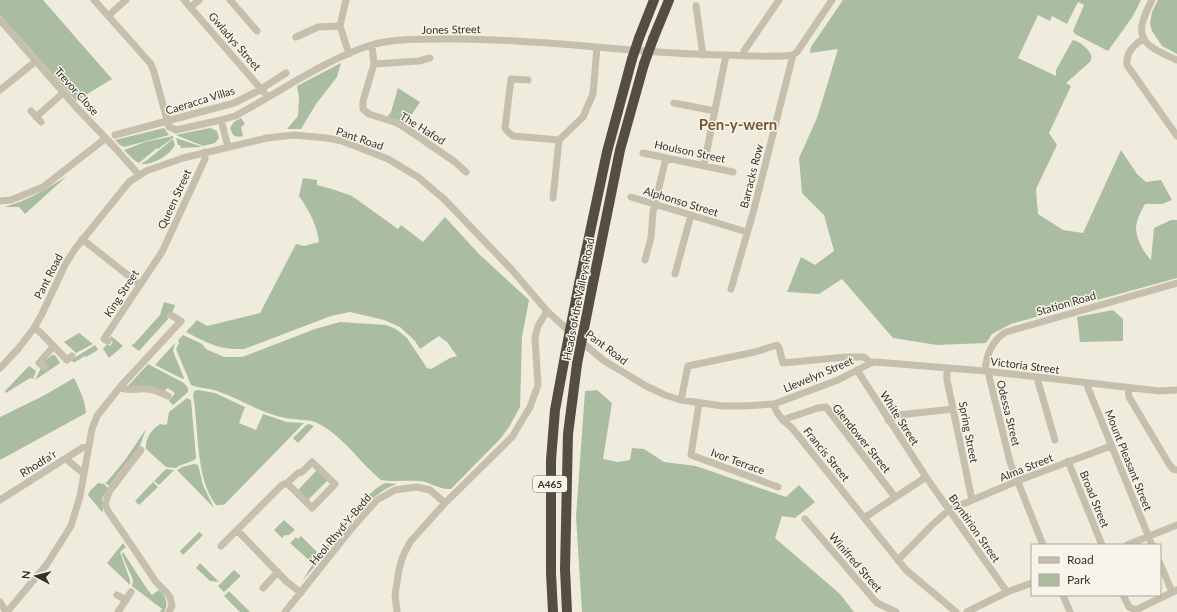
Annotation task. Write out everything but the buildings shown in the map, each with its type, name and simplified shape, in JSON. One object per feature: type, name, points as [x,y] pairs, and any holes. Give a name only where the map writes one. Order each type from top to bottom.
[{"type":"highway","name":"Heads of the Valleys Road","points":[[553,612],[550,573],[551,460],[555,410],[579,284],[607,152],[638,38],[654,0]]},
{"type":"highway","name":"Heads of the Valleys Road","points":[[567,612],[565,561],[568,434],[577,364],[620,150],[644,64],[669,0]]},
{"type":"street","points":[[94,0],[151,64],[168,122]]},
{"type":"street","points":[[108,16],[126,0]]},
{"type":"street","name":"Gwladys Street","points":[[184,0],[262,88],[268,97]]},
{"type":"street","points":[[191,7],[199,0]]},
{"type":"street","points":[[230,0],[257,31]]},
{"type":"street","points":[[346,0],[340,26],[349,54]]},
{"type":"street","points":[[744,55],[744,51],[779,0]]},
{"type":"street","points":[[793,55],[797,52],[832,0]]},
{"type":"street","points":[[1152,0],[1141,23],[1141,31],[1149,46],[1158,52],[1177,60]]},
{"type":"street","points":[[696,6],[703,55]]},
{"type":"street","name":"Trevor Close","points":[[0,20],[63,93],[139,175]]},
{"type":"street","points":[[296,37],[318,27],[340,26]]},
{"type":"street","points":[[1144,38],[1130,49],[1126,57],[1127,65],[1176,134]]},
{"type":"street","name":"Jones Street","points":[[168,122],[169,127],[176,130],[235,116],[313,71],[372,45],[393,41],[494,39],[703,55],[793,55]]},
{"type":"street","name":"The Hafod","points":[[372,45],[374,64],[363,101],[363,109],[369,114],[396,123],[407,129],[455,162],[466,172]]},
{"type":"street","points":[[553,198],[559,140],[583,117],[593,94],[597,47]]},
{"type":"street","points":[[704,165],[726,55]]},
{"type":"street","name":"Barracks Row","points":[[731,289],[793,55]]},
{"type":"street","points":[[374,64],[419,61],[430,58]]},
{"type":"street","points":[[0,90],[36,61]]},
{"type":"street","name":"Caeracca Villas","points":[[115,135],[223,107],[234,103],[262,88],[286,73]]},
{"type":"street","points":[[528,80],[511,79],[505,128],[513,136],[559,140]]},
{"type":"street","points":[[36,117],[63,93]]},
{"type":"street","points":[[674,103],[715,112]]},
{"type":"street","points":[[221,120],[228,147]]},
{"type":"street","name":"Pant Road","points":[[0,368],[18,349],[34,328],[65,265],[82,239],[122,190],[139,175],[158,166],[205,152],[267,138],[299,135],[342,141],[388,159],[418,177],[444,199],[512,270],[547,311],[603,360],[646,386],[665,395],[681,400]]},
{"type":"street","points":[[0,201],[11,200],[43,187],[106,138]]},
{"type":"street","name":"Queen Street","points":[[160,255],[205,159],[205,152]]},
{"type":"street","name":"Houlson Street","points":[[643,153],[733,172]]},
{"type":"street","points":[[645,260],[651,238],[655,204],[666,158]]},
{"type":"street","name":"Alphonso Street","points":[[632,197],[747,232]]},
{"type":"street","points":[[674,274],[691,215]]},
{"type":"street","points":[[82,239],[139,284]]},
{"type":"street","name":"King Street","points":[[108,341],[104,338],[160,255]]},
{"type":"street","name":"Station Road","points":[[988,372],[993,344],[998,336],[1006,332],[1177,283]]},
{"type":"street","points":[[397,612],[395,595],[396,583],[403,556],[410,542],[445,502],[512,437],[530,407],[538,385],[535,337],[538,326],[547,311]]},
{"type":"street","points":[[0,602],[6,612],[47,564],[71,526],[80,496],[92,429],[97,416],[120,387],[181,321],[171,315]]},
{"type":"street","points":[[34,328],[40,332],[67,360],[72,356]]},
{"type":"street","name":"Llewelyn Street","points":[[777,345],[782,363],[864,356],[871,363],[838,380],[774,404],[723,406],[681,400],[688,366],[755,352],[777,345]]},
{"type":"street","points":[[44,367],[39,363],[53,347]]},
{"type":"street","name":"Victoria Street","points":[[871,363],[947,368],[1159,391],[1177,390]]},
{"type":"street","name":"Spring Street","points":[[947,368],[947,380],[972,500]]},
{"type":"street","name":"White Street","points":[[857,370],[926,477]]},
{"type":"street","name":"Odessa Street","points":[[988,372],[1010,462],[1043,544]]},
{"type":"street","points":[[1037,378],[1055,440]]},
{"type":"street","name":"Mount Pleasant Street","points":[[1087,384],[1152,544]]},
{"type":"street","points":[[120,387],[128,390],[148,389],[158,391],[168,396]]},
{"type":"street","points":[[1128,388],[1129,397],[1169,464],[1177,470]]},
{"type":"street","name":"Ivor Terrace","points":[[699,403],[691,455],[778,487]]},
{"type":"street","name":"Francis Street","points":[[774,404],[777,413],[782,420],[792,428],[906,570],[956,612]]},
{"type":"street","name":"Glendower Street","points":[[782,420],[793,415],[826,407],[895,497]]},
{"type":"street","points":[[888,420],[899,415],[953,409]]},
{"type":"street","name":"Rhodfa'r","points":[[0,500],[82,448],[88,446]]},
{"type":"street","name":"Alma Street","points":[[898,560],[949,510],[1111,446]]},
{"type":"street","points":[[141,450],[109,492],[105,504],[108,512],[156,582],[170,597],[172,606],[169,612]]},
{"type":"street","points":[[66,459],[83,473]]},
{"type":"street","points":[[221,546],[282,485],[287,484],[312,462],[335,484],[312,508],[287,484]]},
{"type":"street","name":"Broad Street","points":[[1068,462],[1102,544]]},
{"type":"street","points":[[864,518],[926,477]]},
{"type":"street","name":"Bryntirion Street","points":[[926,477],[1007,592]]},
{"type":"street","name":"Heol Rhyd-Y-Bedd","points":[[285,612],[352,528],[377,500],[395,490],[417,487],[430,490],[445,502]]},
{"type":"street","name":"Winifred Street","points":[[805,519],[877,603],[896,612]]},
{"type":"street","points":[[1130,544],[1177,524]]},
{"type":"street","points":[[237,530],[301,593]]},
{"type":"street","points":[[1124,596],[1130,607],[1136,610],[1175,591],[1161,566]]},
{"type":"street","points":[[263,588],[278,572]]},
{"type":"street","points":[[967,612],[1007,592],[1031,583]]},
{"type":"street","points":[[118,612],[131,592]]},
{"type":"street","points":[[117,595],[126,600]]},
{"type":"street","points":[[1063,596],[1070,612]]},
{"type":"green space","points":[[0,0],[43,0],[112,79],[76,101],[0,15]]},
{"type":"green space","points":[[843,0],[1141,0],[1133,16],[1108,51],[1075,34],[1073,31],[1084,5],[1078,2],[1067,24],[1052,16],[1050,21],[1038,15],[1018,58],[1056,76],[1056,70],[1073,40],[1086,48],[1091,57],[1090,62],[1066,83],[1071,86],[1049,133],[1057,145],[1036,189],[1038,214],[1063,230],[1083,233],[1121,150],[1137,174],[1146,182],[1161,180],[1172,200],[1162,204],[1145,204],[1139,215],[1136,232],[1142,248],[1151,260],[1154,228],[1171,220],[1177,220],[1177,278],[1011,324],[992,334],[986,343],[937,345],[893,338],[842,279],[819,294],[787,292],[801,257],[815,265],[834,251],[824,215],[802,193],[799,158],[817,118],[838,49],[810,53],[811,47]]},
{"type":"green space","points":[[1158,0],[1177,0],[1177,54],[1162,46],[1152,31],[1150,24],[1152,12]]},
{"type":"green space","points":[[341,63],[337,77],[316,104],[301,129],[287,129],[298,116],[299,97],[297,86]]},
{"type":"green space","points":[[398,88],[420,102],[405,125],[387,117],[391,112]]},
{"type":"green space","points":[[241,118],[245,124],[241,127],[243,136],[238,137],[233,135],[230,128],[234,122]]},
{"type":"green space","points":[[164,128],[169,135],[124,147],[115,140]]},
{"type":"green space","points":[[210,128],[217,131],[219,138],[215,143],[203,146],[176,135]]},
{"type":"green space","points":[[173,136],[173,138],[158,149],[157,148],[139,163],[124,150],[145,142]]},
{"type":"green space","points":[[176,138],[201,147],[181,148],[180,145],[178,145]]},
{"type":"green space","points":[[173,139],[175,145],[169,153],[151,163],[141,164],[147,160]]},
{"type":"green space","points":[[67,176],[25,214],[19,207],[4,207],[37,194]]},
{"type":"green space","points":[[303,178],[317,180],[317,185],[352,196],[398,229],[401,225],[423,242],[445,217],[479,254],[529,300],[522,337],[520,407],[501,438],[451,489],[420,481],[381,480],[342,441],[325,427],[315,422],[276,416],[217,391],[191,385],[176,349],[179,343],[178,340],[183,335],[202,344],[206,349],[224,357],[242,357],[315,329],[340,322],[386,325],[396,329],[407,338],[427,368],[431,369],[450,358],[457,356],[447,342],[439,336],[420,349],[415,341],[400,327],[384,320],[350,312],[331,316],[244,349],[220,347],[186,332],[197,320],[207,326],[260,313],[296,244],[304,246],[319,242],[312,218],[299,196]]},
{"type":"green space","points":[[164,302],[175,305],[172,313],[169,312],[167,317],[169,318],[139,351],[131,345],[134,344],[160,315]]},
{"type":"green space","points":[[1113,310],[1123,319],[1123,341],[1080,342],[1077,317]]},
{"type":"green space","points":[[79,333],[93,344],[76,353],[64,342]]},
{"type":"green space","points":[[111,336],[123,346],[109,358],[103,349],[107,344],[110,346],[113,342],[110,339]]},
{"type":"green space","points":[[175,343],[173,351],[184,378],[183,379],[155,365]]},
{"type":"green space","points":[[95,345],[98,350],[75,362],[71,360]]},
{"type":"green space","points":[[52,355],[55,355],[60,363],[35,380],[44,362]]},
{"type":"green space","points":[[148,364],[184,383],[188,388],[188,392],[173,405],[169,401],[175,393],[168,388],[164,391],[127,387]]},
{"type":"green space","points":[[29,366],[36,371],[33,379],[30,378],[6,393],[5,391]]},
{"type":"green space","points":[[74,378],[83,399],[86,413],[0,460],[0,417],[43,396]]},
{"type":"green space","points":[[198,390],[215,393],[245,407],[239,423],[256,430],[263,414],[287,422],[304,423],[225,504],[222,505],[216,505],[209,494],[201,467],[193,395],[194,391]]},
{"type":"green space","points":[[597,390],[612,403],[603,459],[618,462],[630,460],[632,448],[644,449],[664,462],[696,466],[786,497],[799,485],[815,502],[795,518],[782,516],[775,538],[840,594],[854,612],[582,612],[576,517],[585,391]]},
{"type":"green space","points":[[187,398],[191,400],[196,458],[176,468],[166,467],[146,449],[147,441],[152,431],[157,426],[160,424],[167,424],[169,412]]},
{"type":"green space","points":[[309,424],[314,426],[298,443],[293,438],[306,425]]},
{"type":"green space","points":[[146,429],[140,446],[109,486],[104,482],[106,483],[125,460]]},
{"type":"green space","points":[[194,464],[198,465],[203,485],[214,508],[177,470]]},
{"type":"green space","points":[[166,469],[174,470],[159,485],[154,481]]},
{"type":"green space","points":[[317,470],[328,480],[308,500],[298,490]]},
{"type":"green space","points":[[153,482],[158,487],[139,505],[135,501]]},
{"type":"green space","points":[[98,483],[104,484],[108,488],[102,499],[102,512],[88,495]]},
{"type":"green space","points":[[386,483],[397,484],[384,490],[359,512],[303,580],[341,526],[366,497]]},
{"type":"green space","points":[[284,520],[295,530],[282,538],[274,530]]},
{"type":"green space","points":[[199,532],[203,535],[183,555],[180,551]]},
{"type":"green space","points":[[301,536],[317,552],[310,561],[290,543],[296,537],[298,539]]},
{"type":"green space","points":[[123,543],[126,547],[120,552],[130,580],[130,585],[107,563]]},
{"type":"green space","points":[[123,552],[152,595],[159,590],[163,595],[166,600],[166,609],[164,612],[160,612],[162,609],[132,586],[133,580],[122,555]]},
{"type":"green space","points":[[200,563],[219,582],[210,581],[196,568]]},
{"type":"green space","points":[[234,570],[241,576],[224,592],[218,586]]},
{"type":"green space","points":[[229,591],[250,612],[240,612],[224,596]]},
{"type":"district","name":"Pen-y-wern","points":[[738,124]]}]
